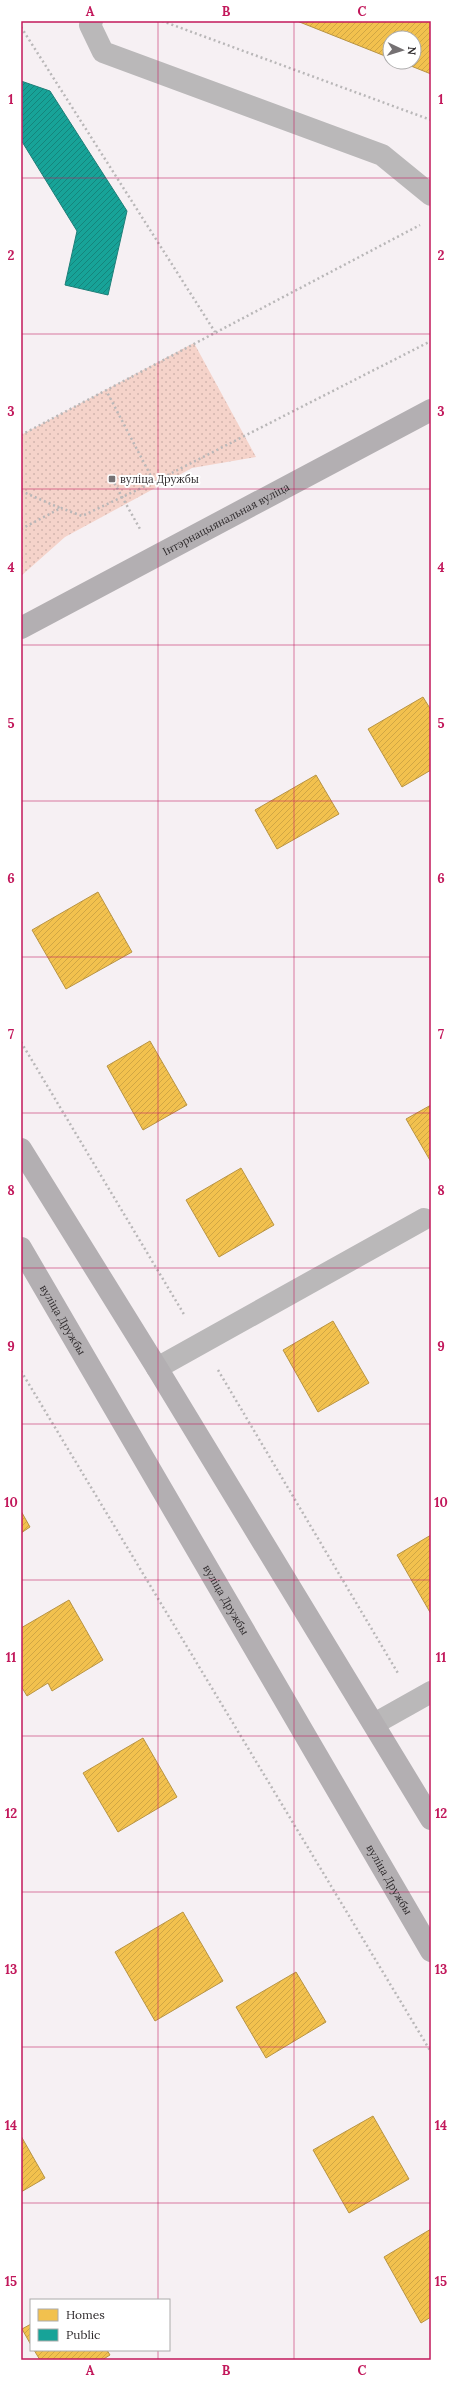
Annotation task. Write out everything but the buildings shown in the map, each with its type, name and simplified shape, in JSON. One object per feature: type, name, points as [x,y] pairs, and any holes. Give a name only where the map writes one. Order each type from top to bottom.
[{"type":"main road","name":"Інтэрнацыянальная вуліца","points":[[21,628],[431,410]]},
{"type":"main road","points":[[21,1149],[157,1368],[431,1818]]},
{"type":"main road","name":"вуліца Дружбы","points":[[21,1248],[431,1951]]},
{"type":"lane","points":[[92,21],[90,25],[103,52],[382,155],[431,195]]},
{"type":"lane","points":[[157,1368],[424,1219]]},
{"type":"lane","points":[[374,1724],[423,1696]]},
{"type":"path","points":[[162,21],[431,120]]},
{"type":"path","points":[[21,27],[215,332]]},
{"type":"path","points":[[21,436],[424,222]]},
{"type":"path","points":[[21,491],[82,516],[154,482],[431,341]]},
{"type":"path","points":[[106,390],[154,482]]},
{"type":"path","points":[[112,479],[156,557]]},
{"type":"path","points":[[21,529],[61,508]]},
{"type":"path","points":[[21,1042],[201,1343],[423,1696]]},
{"type":"path","points":[[21,1371],[431,2052]]},
{"type":"shaded area","points":[[194,343],[256,457],[192,468],[65,537],[21,576],[21,435]]},
{"type":"place","name":"вуліца Дружбы","points":[[112,479]]}]
